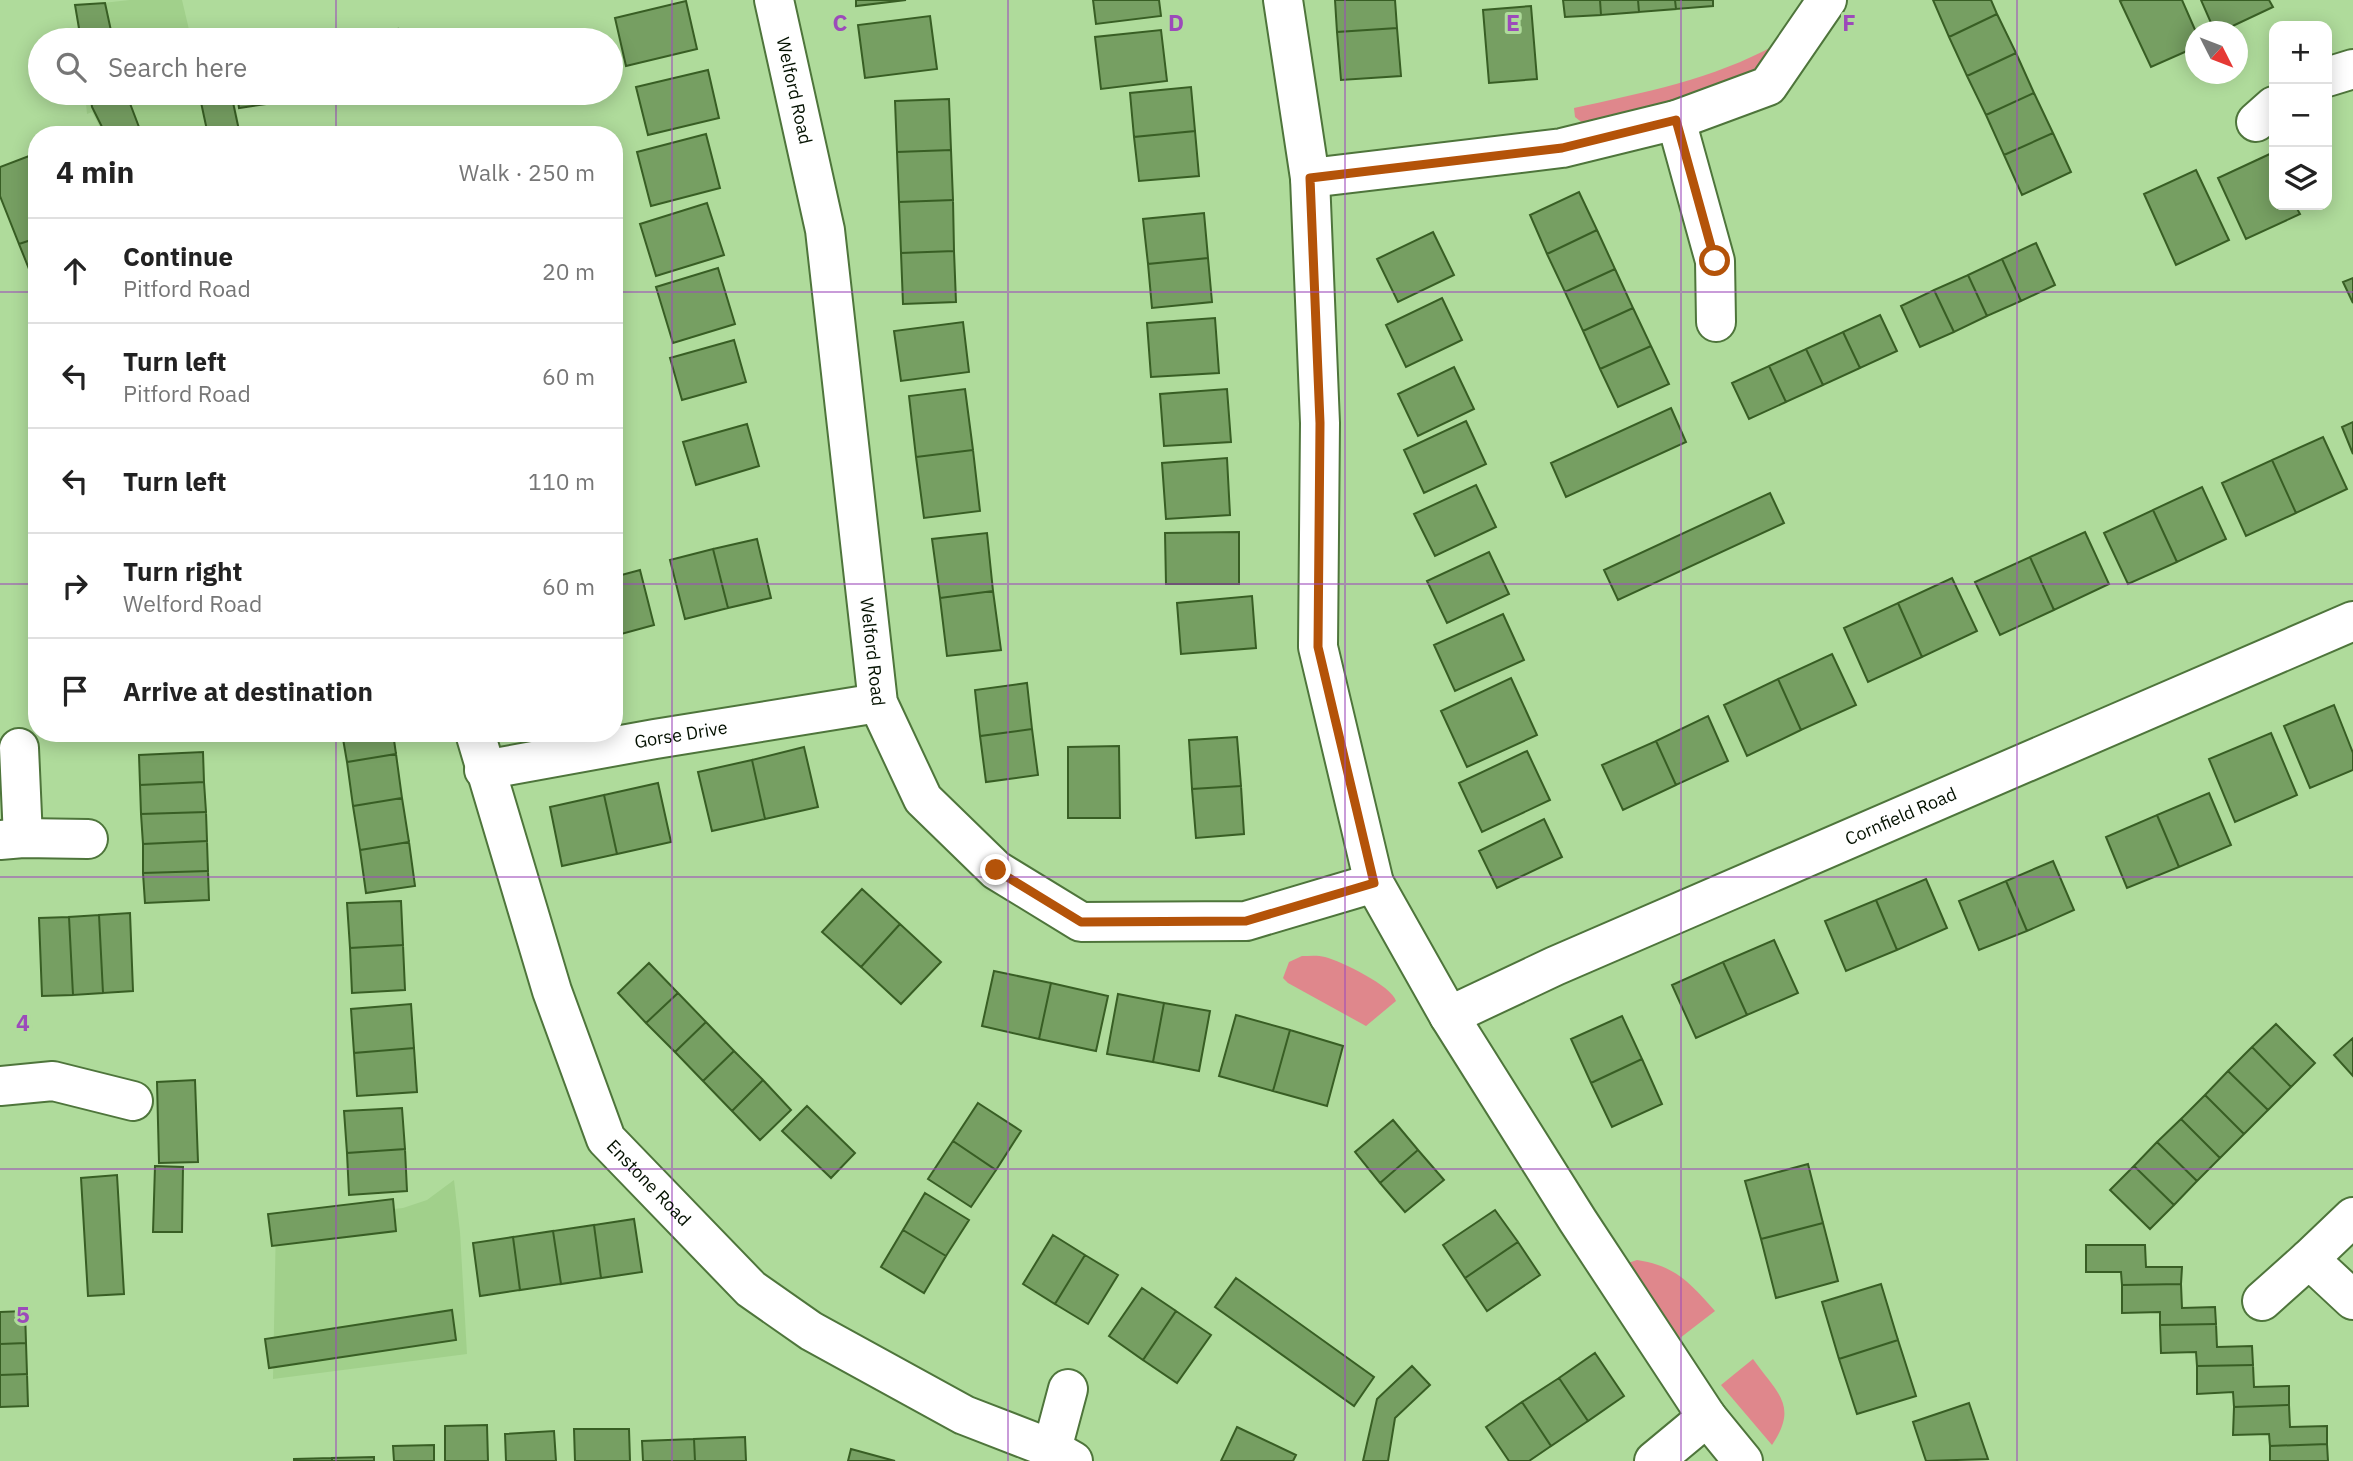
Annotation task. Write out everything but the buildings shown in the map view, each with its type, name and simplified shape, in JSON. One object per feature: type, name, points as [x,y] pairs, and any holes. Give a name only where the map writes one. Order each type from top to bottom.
[{"type":"street","name":"Welford Road","points":[[774,0],[825,230],[877,703],[923,799],[996,870],[1081,922],[1246,921],[1374,883]]},
{"type":"street","points":[[1283,0],[1310,178],[1320,423],[1318,647],[1374,883],[1449,1016],[1578,1222],[1707,1417],[1743,1461]]},
{"type":"street","points":[[1310,178],[1562,148],[1676,120],[1768,86],[1826,0]]},
{"type":"street","points":[[2332,75],[2353,69]]},
{"type":"street","points":[[1676,120],[1715,261],[1716,322]]},
{"type":"street","name":"Cornfield Road","points":[[1449,1016],[1567,961],[2353,621]]},
{"type":"street","name":"Gorse Drive","points":[[484,770],[877,703]]},
{"type":"street","name":"Enstone Road","points":[[477,742],[552,991],[606,1139],[751,1289],[811,1332],[964,1415],[1062,1455],[1068,1389]]},
{"type":"street","points":[[19,748],[12,839],[88,839]]},
{"type":"street","points":[[0,1086],[53,1081],[133,1101]]},
{"type":"street","points":[[2262,1301],[2353,1217]]},
{"type":"street","points":[[2309,1259],[2353,1300]]},
{"type":"street","points":[[1654,1461],[1707,1417]]},
{"type":"shaded area","points":[[130,0],[182,0],[189,28],[78,28],[75,6]]},
{"type":"shaded area","points":[[1775,45],[1759,67],[1738,85],[1589,128],[1575,117],[1574,108],[1703,76]]},
{"type":"shaded area","points":[[86,105],[235,105],[239,126],[99,126],[92,112],[87,114]]},
{"type":"shaded area","points":[[1302,956],[1325,957],[1342,963],[1385,988],[1396,1001],[1366,1026],[1283,978],[1289,962]]},
{"type":"shaded area","points":[[454,1180],[460,1232],[467,1354],[273,1379],[276,1221],[403,1208],[427,1200]]},
{"type":"shaded area","points":[[1637,1260],[1672,1271],[1698,1292],[1715,1311],[1680,1338],[1628,1263]]},
{"type":"shaded area","points":[[1753,1359],[1777,1391],[1784,1409],[1780,1431],[1772,1445],[1721,1385]]},
{"type":"route","points":[[996,870],[1081,922],[1246,921],[1374,883],[1318,647],[1320,423],[1310,178],[1562,148],[1676,120],[1715,261]]}]
